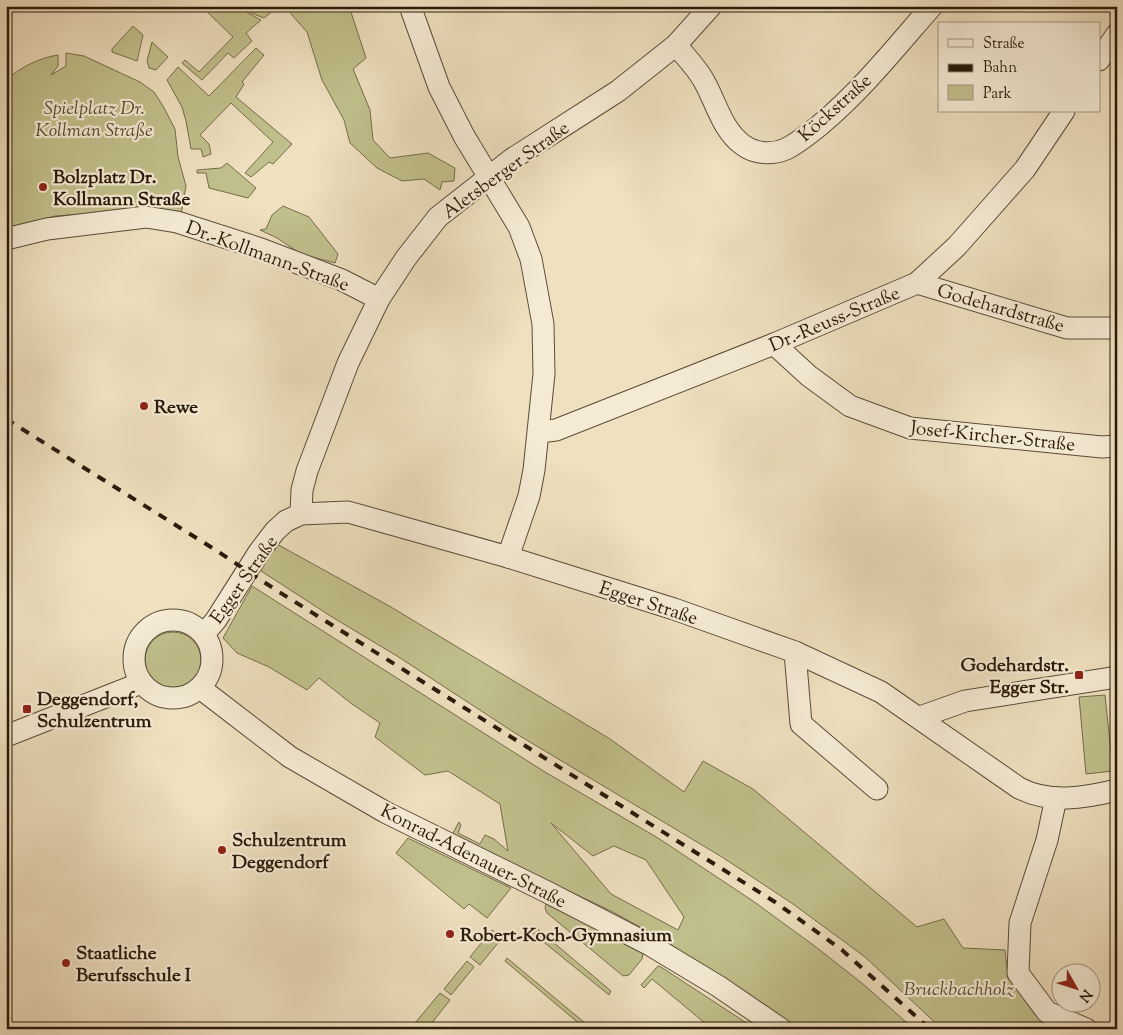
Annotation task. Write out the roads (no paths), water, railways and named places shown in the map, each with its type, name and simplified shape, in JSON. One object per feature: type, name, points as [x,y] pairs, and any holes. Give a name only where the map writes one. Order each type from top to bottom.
[{"type":"street","points":[[410,6],[439,87],[464,136],[490,176],[519,227],[531,259],[543,324],[544,374],[539,432],[529,496],[508,557]]},
{"type":"street","name":"Aletsberger Straße","points":[[300,514],[302,490],[310,462],[348,362],[379,299],[406,258],[438,217],[512,159],[618,90],[676,45],[711,6]]},
{"type":"street","name":"Köckstraße","points":[[676,45],[704,80],[721,118],[733,136],[750,150],[763,153],[776,152],[786,149],[810,133],[834,113],[858,90],[932,6]]},
{"type":"street","points":[[1100,59],[1117,34]]},
{"type":"street","name":"Dr.-Reuss-Straße","points":[[539,432],[556,430],[774,344],[917,283],[957,246],[1025,169],[1063,112]]},
{"type":"street","name":"Dr.-Kollmann-Straße","points":[[6,239],[47,229],[146,217],[182,223],[261,249],[342,280],[379,299]]},
{"type":"street","name":"Godehardstraße","points":[[917,283],[1067,328],[1117,328]]},
{"type":"street","name":"Josef-Kircher-Straße","points":[[774,344],[809,376],[850,406],[910,428],[1102,447],[1117,446]]},
{"type":"street","name":"Egger Straße","points":[[204,634],[216,620],[259,552],[275,531],[286,521],[300,514],[348,512],[508,557],[674,609],[795,652],[881,692],[920,717],[1019,788],[1032,795],[1056,798],[1089,797],[1117,790]]},
{"type":"street","name":"Egger Straße","points":[[142,683],[134,666],[134,648],[148,628],[159,622],[171,619],[195,626],[204,634],[210,644],[211,668],[200,688]]},
{"type":"street","points":[[795,652],[801,724],[877,789]]},
{"type":"street","points":[[920,717],[965,702],[1117,677]]},
{"type":"street","points":[[6,736],[142,683],[151,692],[163,697],[176,698],[189,695],[200,688]]},
{"type":"street","name":"Konrad-Adenauer-Straße","points":[[200,688],[290,757],[385,812],[650,945],[718,986],[781,1029]]},
{"type":"street","points":[[1056,798],[1047,840],[1020,923],[1018,973],[1047,1012],[1086,1029]]},
{"type":"railway","points":[[6,419],[775,902],[842,950],[930,1029]]},
{"type":"place","name":"Bolzplatz Dr. Kollmann Straße","points":[[43,187]]},
{"type":"place","name":"Rewe","points":[[144,406]]},
{"type":"place","name":"Godehardstr. Egger Str.","points":[[1079,675]]},
{"type":"place","name":"Deggendorf, Schulzentrum","points":[[27,709]]},
{"type":"place","name":"Schulzentrum Deggendorf","points":[[222,850]]},
{"type":"place","name":"Robert-Koch-Gymnasium","points":[[450,934]]},
{"type":"place","name":"Staatliche Berufsschule I","points":[[66,963]]},
{"type":"park label","name":"Spielplatz Dr. Kollman Straße","points":[[94,118]]},
{"type":"park label","name":"Bruckbachholz","points":[[959,988]]}]
